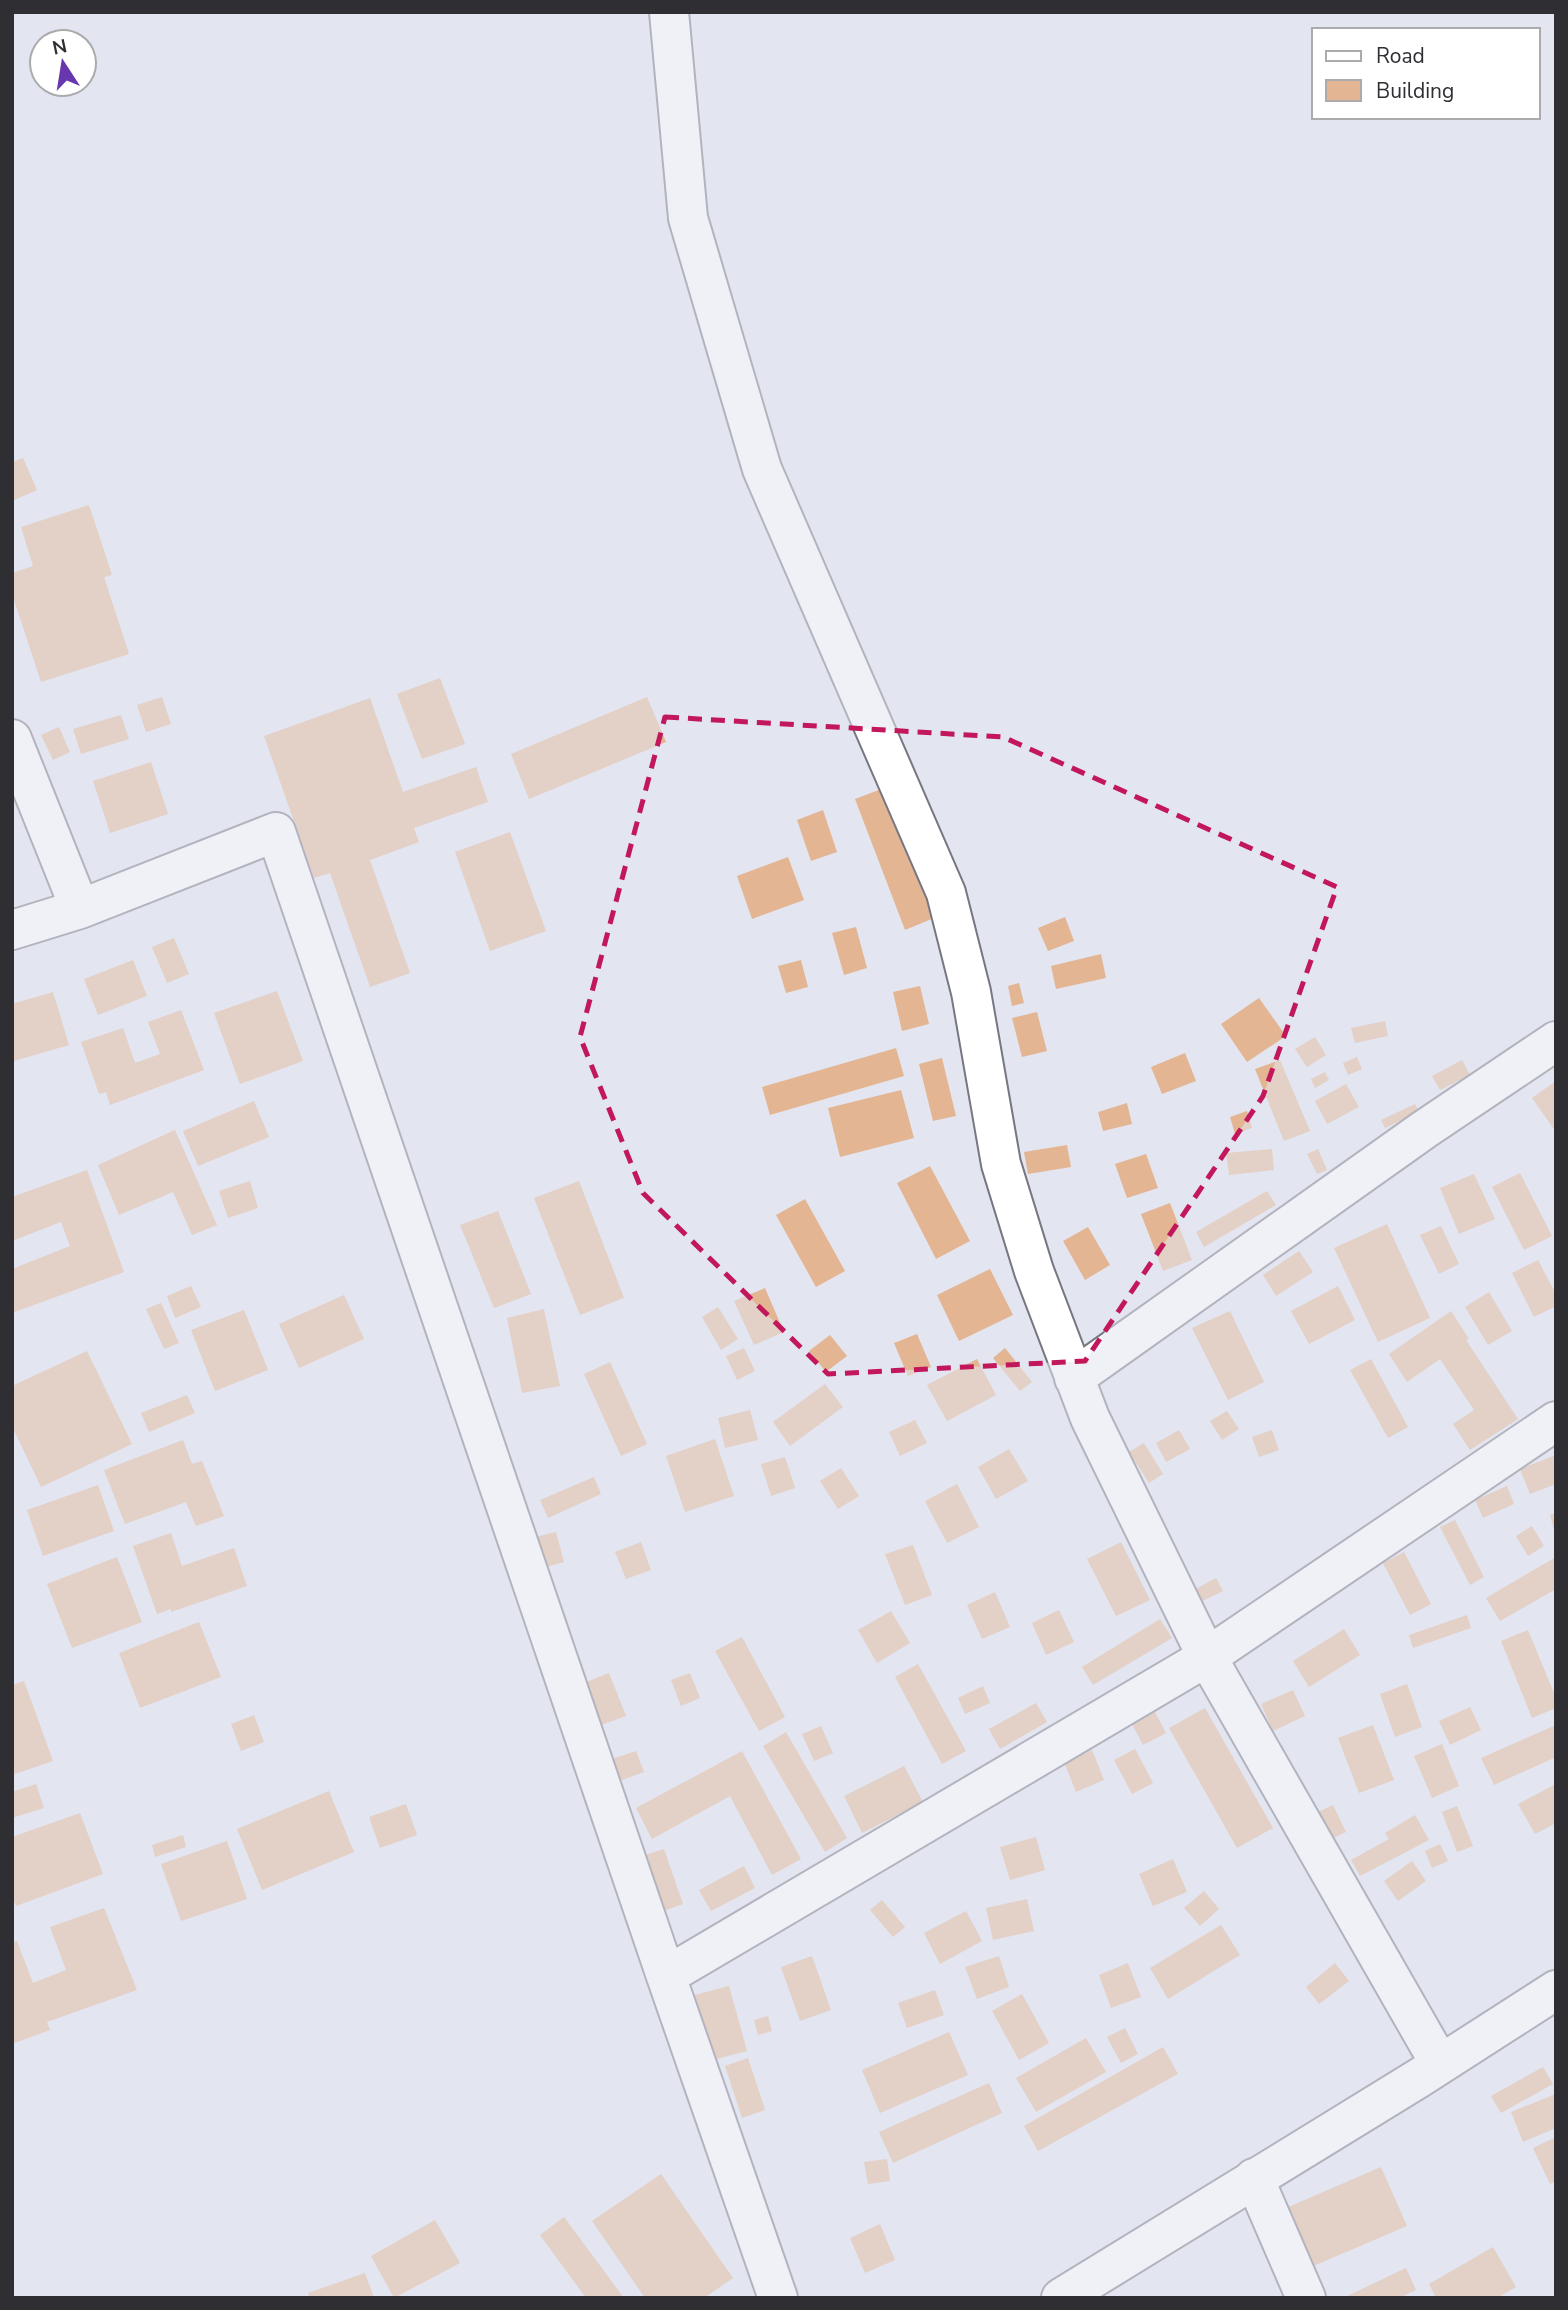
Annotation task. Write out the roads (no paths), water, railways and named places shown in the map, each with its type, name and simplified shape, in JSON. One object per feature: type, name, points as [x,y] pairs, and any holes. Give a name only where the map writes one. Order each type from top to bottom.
[{"type":"main road","points":[[668,12],[688,218],[754,442],[762,468],[798,553],[946,894],[971,992],[1001,1164],[1034,1271],[1074,1378],[1090,1418],[1207,1657],[1440,2064]]},
{"type":"main road","points":[[12,739],[80,908]]},
{"type":"main road","points":[[12,930],[80,908],[276,832],[778,2298]]},
{"type":"main road","points":[[1074,1378],[1425,1129],[1556,1041]]},
{"type":"main road","points":[[666,1976],[1207,1657],[1556,1421]]},
{"type":"main road","points":[[1061,2298],[1556,1990]]},
{"type":"main road","points":[[1254,2178],[1307,2298]]}]
